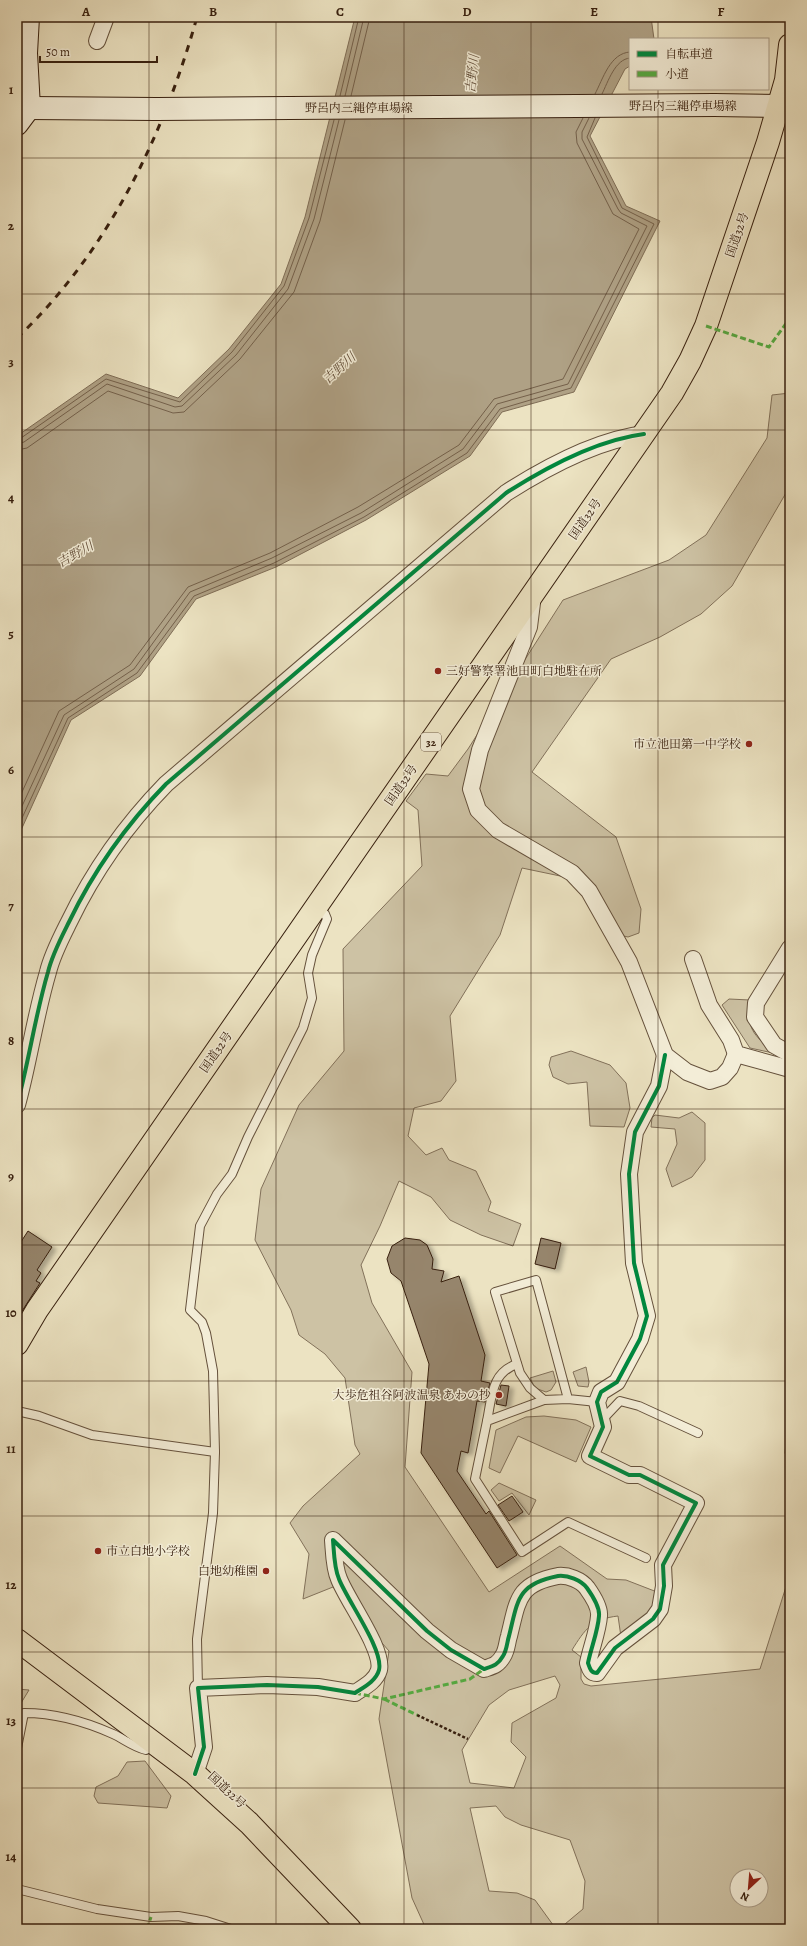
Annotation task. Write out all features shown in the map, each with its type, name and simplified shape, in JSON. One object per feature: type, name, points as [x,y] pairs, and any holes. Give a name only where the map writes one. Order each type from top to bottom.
[{"type":"highway","name":"国道32号","points":[[17,1344],[37,1310],[672,393],[690,361],[706,326],[780,106],[786,80],[790,45]]},
{"type":"highway","name":"国道32号","points":[[17,1640],[195,1774],[249,1823],[350,1929]]},
{"type":"main road","name":"野呂内三縄停車場線","points":[[28,17],[22,52],[23,116],[156,109],[714,105],[780,106]]},
{"type":"street","points":[[97,41],[106,17]]},
{"type":"street","points":[[17,1105],[48,970],[62,935],[83,891],[142,808],[166,784],[506,493],[554,464],[624,436],[644,434]]},
{"type":"street","points":[[533,595],[529,627],[480,750],[472,789],[478,810],[498,830],[572,873],[589,891],[629,962],[665,1055],[687,1072],[710,1081],[722,1078],[730,1068],[736,1054],[731,1040],[709,1005],[693,959]]},
{"type":"street","points":[[790,948],[756,1003],[755,1017],[774,1045],[790,1054]]},
{"type":"street","points":[[736,1054],[790,1069]]},
{"type":"street","points":[[195,1774],[204,1747],[198,1688],[267,1685],[318,1687],[355,1693],[371,1683],[379,1671],[380,1660],[373,1643],[338,1578],[333,1540],[428,1631],[451,1650],[484,1669],[498,1664],[504,1655],[516,1604],[522,1592],[534,1583],[547,1578],[562,1576],[576,1579],[586,1586],[594,1598],[599,1614],[588,1663],[590,1669],[598,1673],[614,1648],[653,1619],[660,1609],[664,1586],[663,1565],[696,1503],[640,1475],[629,1475],[590,1456],[603,1427],[597,1402],[601,1392],[617,1382],[640,1339],[646,1316],[634,1263],[628,1174],[635,1132],[659,1086],[665,1055]]},
{"type":"lane","points":[[198,1688],[197,1639],[213,1513],[215,1452],[213,1371],[208,1340],[202,1322],[190,1310],[200,1226],[217,1194],[232,1174],[248,1137],[303,1028],[312,998],[308,973],[312,955],[327,919],[325,914],[317,906]]},
{"type":"lane","points":[[544,1400],[530,1388],[520,1373],[495,1292],[536,1280],[568,1399]]},
{"type":"lane","points":[[517,1364],[507,1367],[501,1372],[496,1381],[475,1479],[522,1552],[568,1522],[646,1558]]},
{"type":"lane","points":[[487,1421],[544,1400],[568,1399],[597,1402]]},
{"type":"lane","points":[[602,1420],[620,1401],[639,1406],[698,1433]]},
{"type":"lane","points":[[17,1411],[39,1416],[92,1435],[215,1452]]},
{"type":"lane","points":[[17,1748],[24,1713],[47,1713],[84,1722],[146,1750],[156,1744]]},
{"type":"lane","points":[[17,1889],[97,1909],[151,1918],[178,1916],[206,1921],[231,1929]]},
{"type":"path","points":[[417,1715],[468,1739]]},
{"type":"shaded area","points":[[790,393],[790,486],[732,586],[701,614],[660,637],[611,659],[532,772],[616,837],[641,909],[639,933],[628,937],[615,934],[609,912],[565,877],[522,868],[500,935],[450,1016],[456,1081],[441,1101],[414,1108],[408,1136],[426,1155],[442,1148],[449,1160],[476,1171],[491,1202],[488,1211],[521,1224],[513,1246],[481,1235],[450,1220],[431,1197],[399,1181],[380,1226],[361,1265],[372,1303],[412,1372],[405,1467],[489,1592],[560,1546],[607,1579],[626,1580],[657,1592],[653,1608],[646,1617],[621,1637],[618,1616],[609,1617],[595,1623],[590,1626],[581,1636],[572,1650],[581,1657],[581,1679],[584,1684],[591,1686],[760,1669],[790,1574],[790,1929],[559,1929],[583,1909],[585,1881],[570,1840],[521,1825],[505,1817],[496,1806],[470,1808],[489,1891],[517,1893],[535,1900],[556,1929],[426,1929],[412,1898],[379,1719],[389,1651],[333,1587],[303,1599],[309,1554],[290,1523],[303,1506],[360,1454],[355,1445],[345,1378],[325,1354],[299,1335],[291,1310],[255,1240],[261,1189],[299,1105],[344,1051],[343,949],[422,866],[418,810],[406,801],[426,774],[448,776],[468,749],[563,600],[669,560],[706,535],[767,438],[772,395]],"holes":[[[555,1676],[560,1685],[556,1698],[512,1723],[511,1742],[526,1757],[514,1788],[470,1783],[462,1750],[489,1705],[509,1690]]]},
{"type":"shaded area","points":[[729,999],[750,1000],[749,1011],[753,1031],[773,1053],[750,1048],[722,1005]]},
{"type":"shaded area","points":[[571,1051],[610,1065],[626,1083],[630,1108],[624,1127],[590,1126],[587,1082],[568,1084],[553,1077],[549,1065],[551,1057]]},
{"type":"shaded area","points":[[692,1112],[705,1123],[705,1160],[692,1177],[672,1187],[666,1169],[677,1144],[675,1129],[651,1127],[652,1118],[655,1115],[679,1118]]},
{"type":"shaded area","points":[[586,1367],[589,1382],[588,1387],[578,1386],[573,1372]]},
{"type":"shaded area","points":[[553,1371],[556,1382],[551,1390],[546,1392],[535,1388],[530,1378]]},
{"type":"shaded area","points":[[790,1401],[790,1463],[785,1453]]},
{"type":"shaded area","points":[[544,1416],[576,1420],[591,1427],[576,1462],[518,1436],[500,1473],[489,1468],[496,1430],[526,1417]]},
{"type":"shaded area","points":[[499,1483],[536,1500],[529,1515],[512,1493],[499,1501],[491,1490]]},
{"type":"shaded area","points":[[17,1689],[29,1690],[18,1708],[17,1708]]},
{"type":"shaded area","points":[[145,1761],[171,1796],[167,1808],[98,1803],[94,1796],[96,1787],[118,1776],[127,1762]]},
{"type":"water","name":"吉野川","points":[[355,17],[651,17],[654,38],[629,38],[629,67],[625,69],[590,136],[626,206],[660,221],[574,392],[502,412],[470,456],[366,520],[276,567],[196,599],[140,676],[71,720],[17,839],[17,436],[106,374],[178,398],[229,349],[281,284],[305,217]]},
{"type":"building","points":[[28,1231],[52,1247],[37,1270],[41,1273],[36,1281],[40,1283],[17,1319],[17,1248]]},
{"type":"building","points":[[405,1238],[420,1240],[427,1245],[433,1259],[432,1269],[444,1271],[441,1282],[459,1276],[485,1355],[481,1381],[490,1383],[485,1402],[477,1401],[468,1453],[461,1451],[457,1471],[486,1514],[489,1511],[517,1555],[497,1568],[421,1453],[429,1364],[401,1281],[391,1273],[387,1259],[392,1246]]},
{"type":"building","points":[[541,1238],[561,1243],[555,1269],[535,1264]]},
{"type":"building","points":[[501,1385],[509,1386],[506,1406],[496,1404]]},
{"type":"building","points":[[512,1496],[523,1512],[509,1521],[498,1505]]},
{"type":"railway","points":[[17,338],[50,304],[79,268],[105,230],[129,190],[150,148],[168,105],[184,61],[197,17]]},
{"type":"marked path","points":[[706,326],[769,347],[790,318]]},
{"type":"marked path","points":[[355,1693],[384,1699],[470,1679],[484,1669]]},
{"type":"marked path","points":[[384,1699],[417,1715]]},
{"type":"marked path","points":[[147,1929],[151,1917]]},
{"type":"cycle path","points":[[17,1105],[43,989],[57,947],[89,884],[100,866],[124,832],[151,800],[166,784],[506,493],[537,474],[572,456],[608,442],[644,434]]},
{"type":"cycle path","points":[[195,1774],[204,1747],[198,1688],[267,1685],[318,1687],[355,1693],[369,1683],[377,1674],[379,1670],[379,1661],[376,1650],[337,1575],[334,1560],[333,1540],[427,1631],[451,1650],[484,1669],[493,1666],[504,1654],[518,1603],[522,1596],[527,1589],[544,1579],[558,1576],[566,1576],[574,1579],[587,1588],[597,1605],[599,1616],[588,1663],[591,1670],[595,1673],[597,1673],[615,1648],[653,1619],[660,1609],[664,1586],[663,1565],[696,1503],[640,1475],[629,1475],[590,1456],[603,1427],[597,1402],[601,1392],[617,1382],[640,1339],[647,1316],[634,1263],[629,1174],[635,1132],[659,1086],[665,1055]]},
{"type":"place","name":"三好警察署池田町白地駐在所","points":[[438,671]]},
{"type":"place","name":"市立池田第一中学校","points":[[749,744]]},
{"type":"place","name":"大歩危祖谷阿波温泉 あわの抄","points":[[499,1395]]},
{"type":"place","name":"市立白地小学校","points":[[98,1551]]},
{"type":"place","name":"白地幼稚園","points":[[266,1571]]}]
